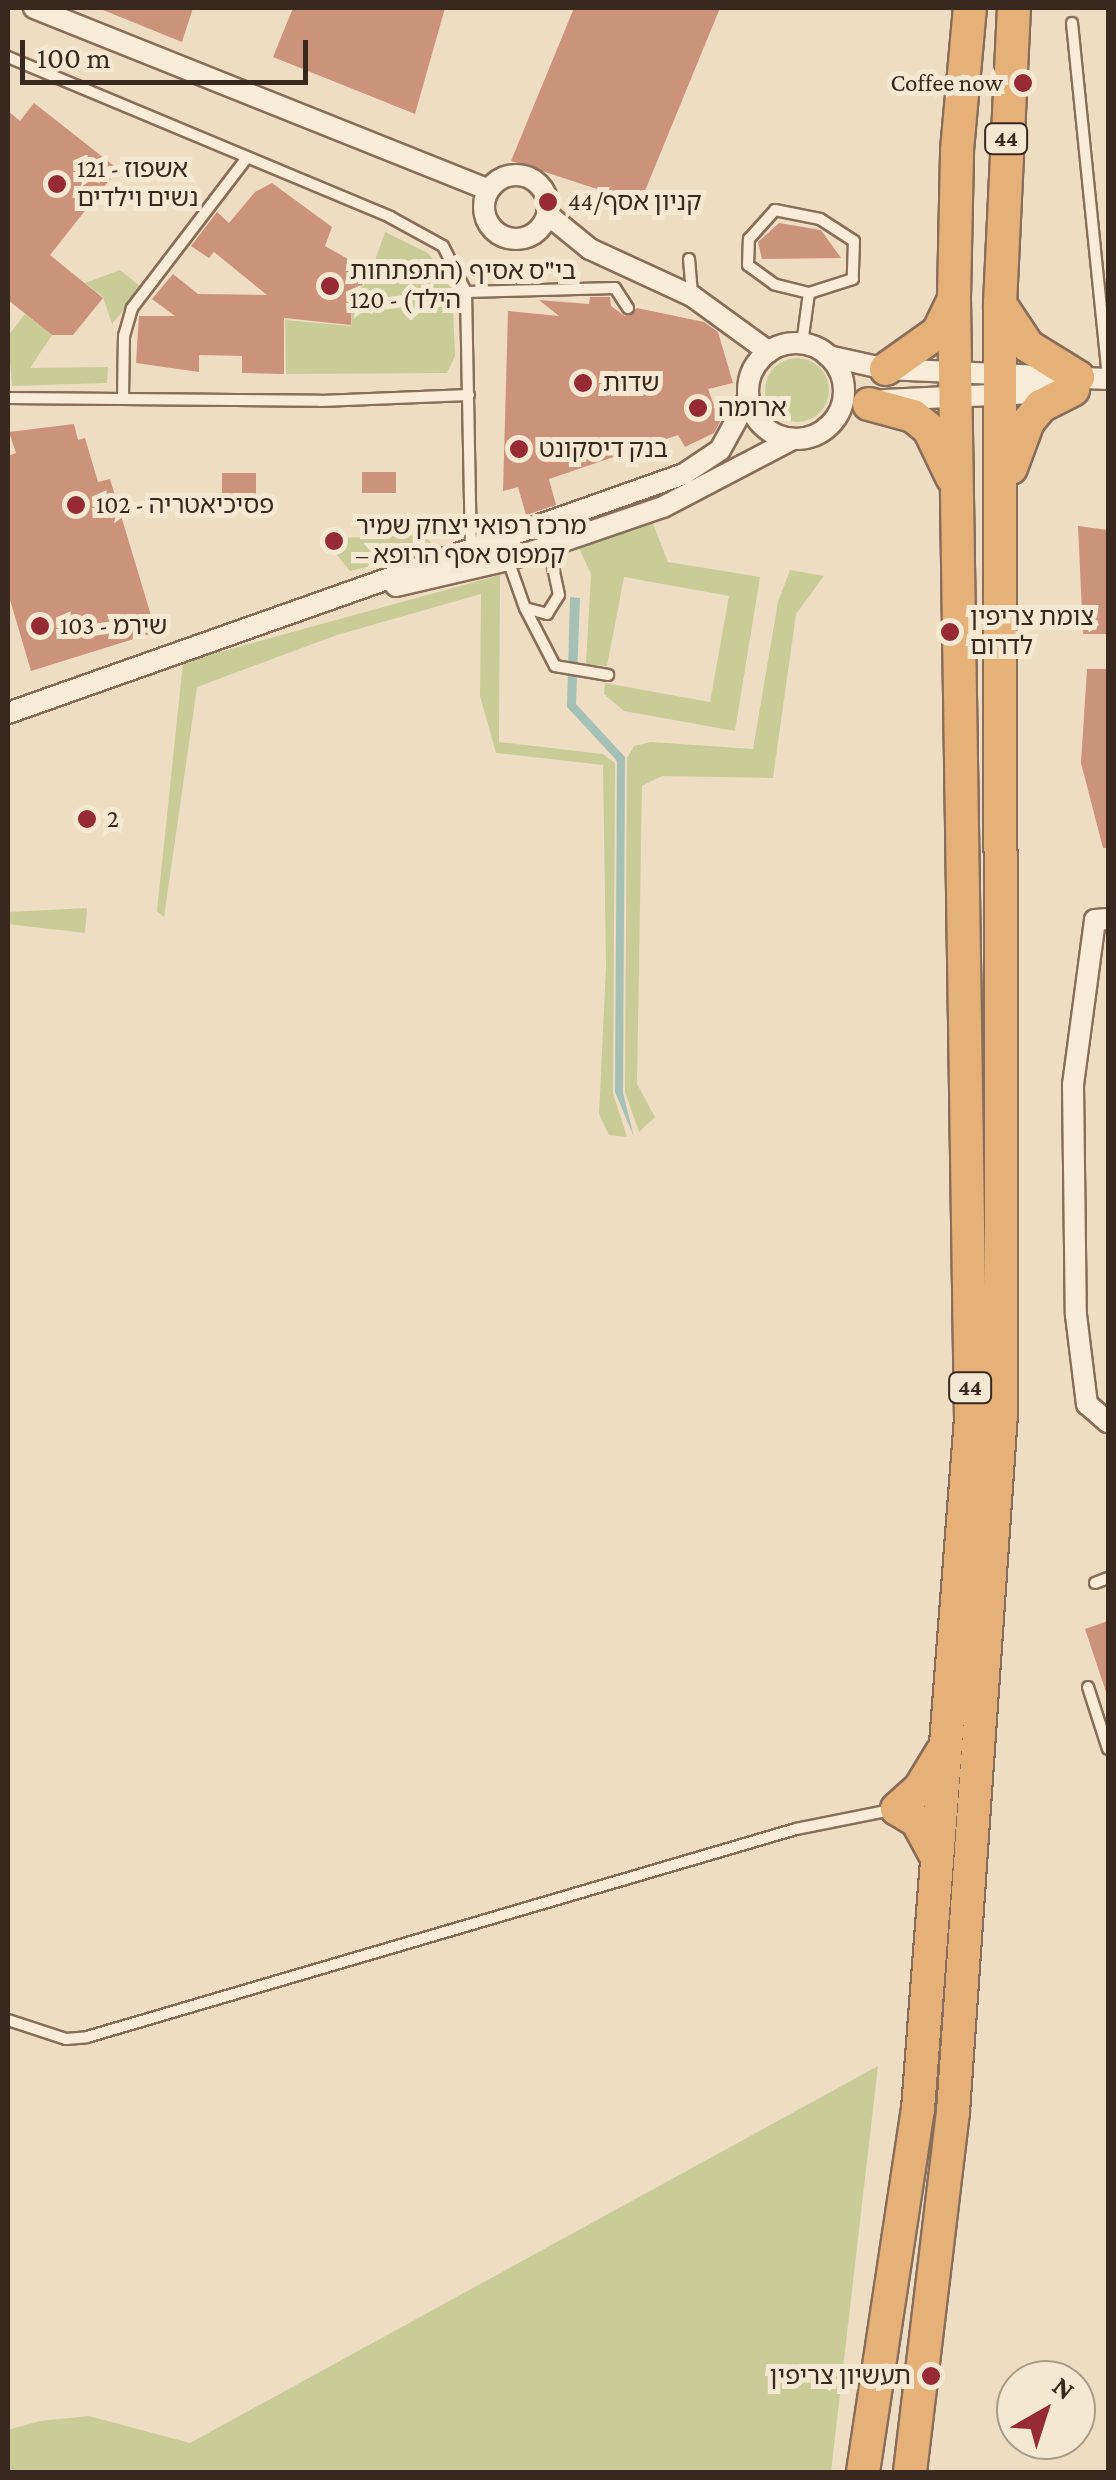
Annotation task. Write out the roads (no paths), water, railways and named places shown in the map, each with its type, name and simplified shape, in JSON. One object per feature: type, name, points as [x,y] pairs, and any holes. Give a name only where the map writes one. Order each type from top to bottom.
[{"type":"highway","name":"44","points":[[862,2472],[918,2109],[970,1419],[954,297],[957,150],[970,8]]},
{"type":"highway","name":"44","points":[[910,2472],[953,2112],[1001,1414],[1004,491],[1000,304],[1014,8]]},
{"type":"highway","points":[[886,369],[938,332],[954,297]]},
{"type":"highway","points":[[1000,304],[1028,346],[1099,383]]},
{"type":"highway","points":[[1004,491],[1028,422],[1041,406],[1099,383]]},
{"type":"highway","points":[[869,404],[914,416],[929,429],[958,492]]},
{"type":"highway","points":[[937,1858],[917,1821],[897,1809],[941,1756],[947,1728]]},
{"type":"street","points":[[34,8],[488,190]]},
{"type":"street","points":[[547,214],[529,236],[508,238],[484,215],[488,190],[510,175],[530,178],[544,192],[547,214],[590,249],[692,296],[768,352]]},
{"type":"street","points":[[8,713],[354,595],[470,546],[542,524],[706,463],[729,438],[748,399],[750,376],[768,352],[802,344],[828,356],[956,383],[1099,383]]},
{"type":"street","points":[[828,356],[843,386],[836,418]]},
{"type":"street","points":[[354,595],[477,568],[549,547],[662,507],[793,439],[817,434],[836,418],[869,404],[956,383]]},
{"type":"street","points":[[748,399],[764,426],[793,439]]},
{"type":"street","points":[[1108,919],[1094,920],[1074,1084],[1076,1314],[1087,1404],[1108,1422]]},
{"type":"lane","points":[[1072,24],[1099,383]]},
{"type":"lane","points":[[8,57],[435,240],[454,259],[466,292],[470,546],[477,568]]},
{"type":"lane","points":[[123,398],[124,336],[132,308],[246,159]]},
{"type":"lane","points":[[775,210],[820,219],[854,240],[853,280],[809,293],[774,284],[748,266],[748,239],[775,210]]},
{"type":"lane","points":[[689,258],[692,296]]},
{"type":"lane","points":[[466,292],[615,288],[628,308]]},
{"type":"lane","points":[[802,344],[809,293]]},
{"type":"lane","points":[[8,398],[470,394]]},
{"type":"lane","points":[[525,608],[543,615],[558,602],[542,524]]},
{"type":"lane","points":[[508,560],[549,661],[564,671],[608,675]]},
{"type":"lane","points":[[1095,1583],[1108,1578]]},
{"type":"lane","points":[[1088,1688],[1108,1748]]},
{"type":"lane","points":[[8,2020],[66,2039],[87,2037],[796,1829],[897,1809]]},
{"type":"place","name":"Coffee now","points":[[1023,83]]},
{"type":"place","name":"121 - אשפוז נשים וילדים","points":[[57,184]]},
{"type":"place","name":"קניון אסף/44","points":[[548,202]]},
{"type":"place","name":"בי\"ס אסיף (התפתחות הילד) - 120","points":[[330,286]]},
{"type":"place","name":"שדות","points":[[583,383]]},
{"type":"place","name":"ארומה","points":[[698,408]]},
{"type":"place","name":"בנק דיסקונט","points":[[519,449]]},
{"type":"place","name":"102 - פסיכיאטריה","points":[[76,505]]},
{"type":"place","name":"מרכז רפואי יצחק שמיר – קמפוס אסף הרופא","points":[[334,541]]},
{"type":"place","name":"103 - שירמ","points":[[40,626]]},
{"type":"place","name":"צומת צריפין לדרום","points":[[950,632]]},
{"type":"place","name":"2","points":[[87,819]]},
{"type":"place","name":"תעשיון צריפין","points":[[931,2376]]}]
